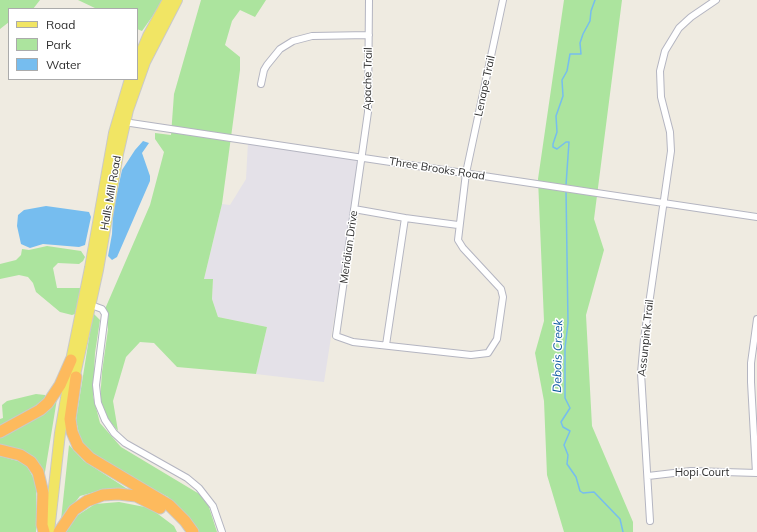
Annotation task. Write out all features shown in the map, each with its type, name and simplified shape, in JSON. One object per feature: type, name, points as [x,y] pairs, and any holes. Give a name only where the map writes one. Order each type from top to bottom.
[{"type":"highway","points":[[0,432],[34,413],[48,403],[60,385],[71,360]]},
{"type":"highway","points":[[76,377],[70,426],[78,446],[90,458],[169,505],[186,521],[193,532]]},
{"type":"highway","points":[[0,450],[20,454],[31,462],[38,472],[43,493],[42,525],[44,532]]},
{"type":"highway","points":[[59,532],[68,517],[82,504],[101,496],[118,494],[136,496],[156,505],[173,518],[184,532]]},
{"type":"main road","points":[[138,60],[148,36],[168,0]]},
{"type":"main road","name":"Halls Mill Road","points":[[138,79],[145,62],[177,0]]},
{"type":"main road","name":"Halls Mill Road","points":[[68,392],[73,386],[76,377],[91,305],[112,186],[121,121],[130,80]]},
{"type":"main road","name":"Halls Mill Road","points":[[49,532],[60,433],[68,392],[66,385],[110,154],[121,121],[138,80]]},
{"type":"main road","points":[[110,154],[113,157],[110,181],[112,186]]},
{"type":"street","name":"Apache Trail","points":[[361,158],[368,108],[369,0]]},
{"type":"street","name":"Lenape Trail","points":[[336,336],[353,342],[471,355],[488,352],[497,339],[503,297],[501,289],[463,248],[458,240],[458,225],[466,172],[503,0]]},
{"type":"street","name":"Assunpink Trail","points":[[650,521],[641,362],[671,142],[661,97],[659,77],[661,64],[668,44],[679,28],[691,17],[716,0]]},
{"type":"street","points":[[261,84],[264,70],[267,65],[280,50],[293,41],[312,36],[369,35]]},
{"type":"street","name":"Three Brooks Road","points":[[121,121],[757,217]]},
{"type":"street","name":"Meridian Drive","points":[[336,336],[361,158]]},
{"type":"street","points":[[354,209],[458,225]]},
{"type":"street","points":[[386,345],[405,218]]},
{"type":"street","points":[[91,305],[102,309],[105,314],[96,384],[98,403],[105,420],[114,433],[125,443],[187,478],[199,488],[213,506],[222,532]]},
{"type":"street","points":[[756,473],[751,382],[757,319]]},
{"type":"street","name":"Hopi Court","points":[[648,476],[691,471],[756,473]]},
{"type":"shaded area","points":[[248,142],[359,159],[324,382],[256,374],[267,327],[218,317],[212,299],[213,280],[204,279],[222,204],[230,205],[246,179]]},
{"type":"green space","points":[[0,0],[40,0],[34,8],[8,8],[8,23],[0,29]]},
{"type":"green space","points":[[78,0],[164,0],[142,31],[138,29],[138,8],[95,8]]},
{"type":"green space","points":[[201,0],[266,0],[255,17],[240,10],[232,21],[225,45],[240,57],[240,70],[222,204],[204,279],[213,279],[212,299],[218,317],[267,327],[256,374],[177,367],[154,343],[140,342],[126,357],[113,401],[118,431],[108,419],[100,401],[102,372],[108,329],[105,309],[150,205],[164,152],[155,139],[155,133],[171,135],[174,94]]},
{"type":"green space","points":[[564,0],[622,0],[594,219],[604,250],[586,315],[592,426],[633,522],[633,532],[564,532],[547,475],[544,401],[535,353],[544,321],[538,179]]},
{"type":"green space","points":[[47,246],[81,251],[85,257],[79,264],[58,263],[53,268],[57,288],[81,288],[75,314],[72,315],[60,312],[36,292],[33,283],[28,277],[19,275],[0,279],[0,264],[16,260],[21,255],[22,249],[29,250]]},
{"type":"green space","points":[[93,313],[100,320],[95,353],[93,396],[100,423],[121,447],[206,498],[217,532],[197,532],[195,527],[168,497],[108,465],[81,443],[76,420]]},
{"type":"green space","points":[[36,394],[45,395],[45,400],[41,405],[0,428],[0,419],[3,418],[2,405],[7,401]]},
{"type":"green space","points":[[57,399],[44,478],[19,449],[0,449],[0,437]]},
{"type":"green space","points":[[69,445],[84,461],[129,490],[102,490],[80,496],[61,520]]},
{"type":"green space","points":[[0,456],[25,463],[36,482],[36,532],[0,532]]},
{"type":"green space","points":[[119,502],[150,508],[174,526],[177,532],[66,532],[75,517],[95,504]]},
{"type":"water","points":[[143,141],[149,143],[142,153],[150,176],[150,181],[117,257],[112,260],[108,256],[112,234],[113,211],[122,170],[135,150]]},
{"type":"water","points":[[46,206],[89,212],[91,217],[85,245],[79,247],[43,244],[30,248],[21,244],[17,226],[18,215],[24,210]]},
{"type":"waterway","name":"Debois Creek","points":[[566,185],[569,142],[566,142],[557,149],[553,147],[557,132],[556,116],[563,96],[562,80],[567,71],[570,54],[581,54],[580,43],[590,21],[591,11],[595,0]]},
{"type":"waterway","name":"Debois Creek","points":[[566,190],[568,323],[565,348],[565,398],[570,408],[561,422],[563,427],[570,431],[564,445],[568,455],[567,464],[576,477],[580,491],[583,493],[594,492],[620,519],[623,532]]}]
